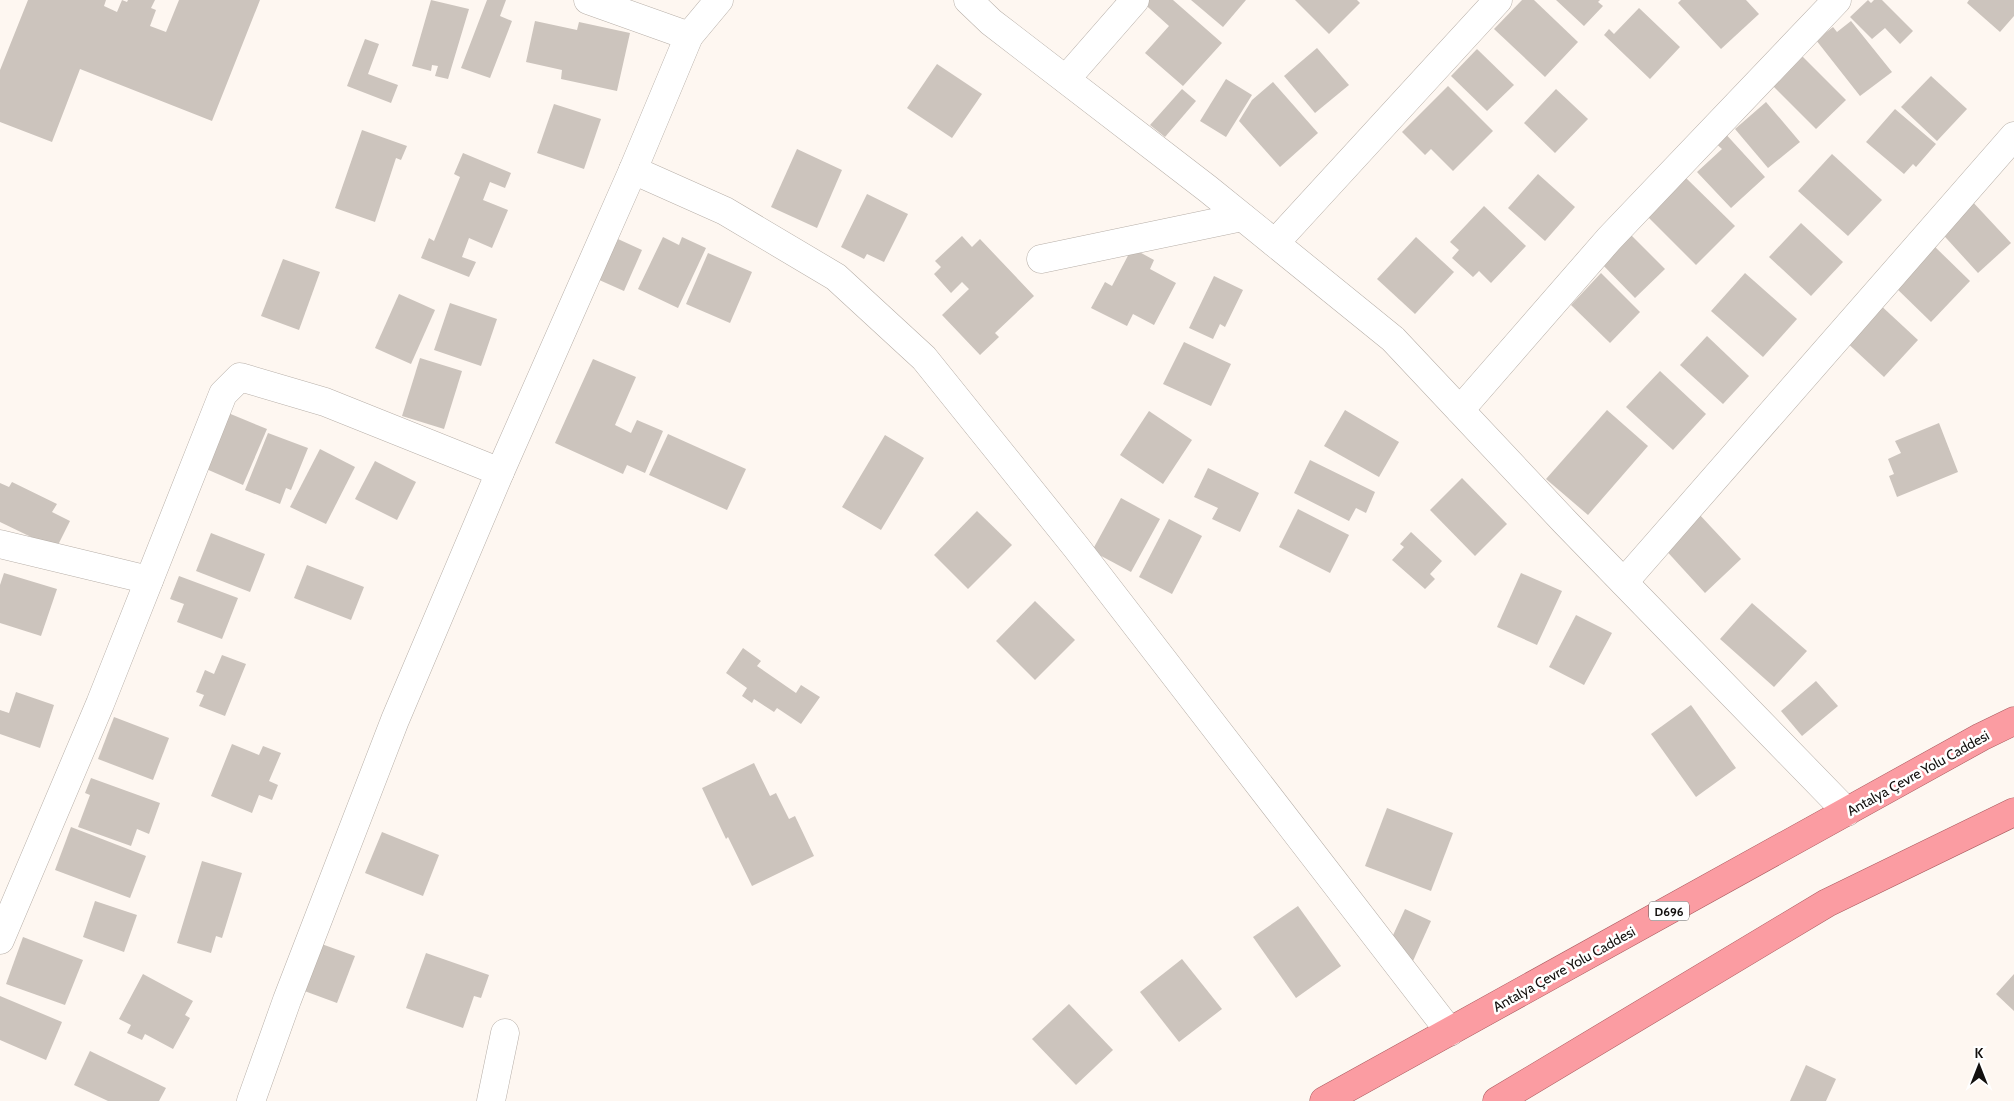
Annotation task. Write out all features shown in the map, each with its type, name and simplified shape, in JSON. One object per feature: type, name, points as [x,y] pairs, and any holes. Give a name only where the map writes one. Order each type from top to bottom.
[{"type":"highway","name":"Antalya Çevre Yolu Caddesi","points":[[1324,1101],[1981,737],[2014,721]]},
{"type":"highway","points":[[1497,1101],[1827,903],[2014,812]]},
{"type":"street","points":[[588,0],[689,36]]},
{"type":"street","points":[[251,1101],[394,720],[500,472],[633,170],[689,36],[719,0]]},
{"type":"street","points":[[968,0],[991,22],[1275,243],[1393,339],[1624,582],[1847,812]]},
{"type":"street","points":[[1066,79],[1135,0]]},
{"type":"street","points":[[1275,243],[1498,0]]},
{"type":"street","points":[[1460,410],[1609,239],[1837,0]]},
{"type":"street","points":[[1624,582],[2014,136]]},
{"type":"street","points":[[633,170],[725,211],[836,277],[924,358],[1076,547],[1450,1032]]},
{"type":"street","points":[[1041,259],[1242,217]]},
{"type":"street","points":[[0,940],[100,704],[223,394],[240,377],[325,402],[500,472]]},
{"type":"street","points":[[0,544],[149,580]]},
{"type":"street","points":[[491,1101],[505,1033]]},
{"type":"building","points":[[28,0],[106,0],[104,6],[117,12],[122,0],[127,2],[128,0],[155,0],[151,8],[156,10],[150,26],[166,32],[179,0],[260,0],[212,121],[80,69],[52,142],[0,122],[0,70]]},
{"type":"building","points":[[431,0],[469,9],[448,79],[435,76],[438,66],[432,65],[431,71],[412,66]]},
{"type":"building","points":[[487,0],[506,0],[500,16],[512,21],[490,78],[461,68]]},
{"type":"building","points":[[1140,0],[1173,0],[1222,43],[1183,86],[1145,53],[1169,26]]},
{"type":"building","points":[[1191,0],[1246,0],[1223,27]]},
{"type":"building","points":[[1295,0],[1357,0],[1360,3],[1329,34]]},
{"type":"building","points":[[1522,0],[1534,0],[1578,42],[1545,77],[1494,29]]},
{"type":"building","points":[[1556,0],[1600,0],[1598,2],[1603,6],[1584,26]]},
{"type":"building","points":[[1681,0],[1746,0],[1759,14],[1721,49],[1678,3]]},
{"type":"building","points":[[1868,0],[1871,3],[1874,0],[1882,0],[1913,31],[1900,44],[1885,28],[1872,39],[1850,17]]},
{"type":"building","points":[[1969,0],[2014,0],[2014,16],[2000,32],[1967,3]]},
{"type":"building","points":[[1639,8],[1680,47],[1650,79],[1604,35],[1609,29],[1614,34]]},
{"type":"building","points":[[535,21],[577,30],[579,22],[630,33],[617,91],[561,79],[562,70],[526,62]]},
{"type":"building","points":[[1851,21],[1892,72],[1860,96],[1816,40],[1833,27],[1837,32]]},
{"type":"building","points":[[365,39],[379,44],[368,74],[398,85],[391,103],[347,86]]},
{"type":"building","points":[[1317,48],[1349,85],[1315,113],[1284,76]]},
{"type":"building","points":[[1477,49],[1514,85],[1487,111],[1451,76]]},
{"type":"building","points":[[1801,55],[1846,100],[1816,129],[1771,84]]},
{"type":"building","points":[[937,64],[982,94],[952,138],[907,108]]},
{"type":"building","points":[[1931,76],[1967,109],[1937,141],[1901,107]]},
{"type":"building","points":[[1226,79],[1252,95],[1226,137],[1200,121]]},
{"type":"building","points":[[1273,82],[1318,133],[1280,167],[1239,121],[1252,100]]},
{"type":"building","points":[[1448,86],[1493,131],[1453,171],[1431,149],[1425,155],[1402,132]]},
{"type":"building","points":[[1182,89],[1196,101],[1165,137],[1150,125]]},
{"type":"building","points":[[1556,89],[1588,119],[1555,153],[1524,123]]},
{"type":"building","points":[[1766,102],[1800,142],[1768,168],[1735,129]]},
{"type":"building","points":[[554,104],[601,119],[584,169],[537,153]]},
{"type":"building","points":[[1895,109],[1936,144],[1916,167],[1913,164],[1904,174],[1866,142]]},
{"type":"building","points":[[362,130],[407,146],[401,160],[396,158],[375,222],[335,208]]},
{"type":"building","points":[[1722,130],[1765,177],[1731,208],[1697,172],[1722,149],[1712,140]]},
{"type":"building","points":[[797,149],[842,170],[817,228],[771,207]]},
{"type":"building","points":[[463,153],[511,173],[505,188],[490,182],[483,200],[508,210],[492,248],[469,238],[462,257],[476,262],[469,277],[421,258],[429,238],[434,241],[460,177],[454,174]]},
{"type":"building","points":[[1832,154],[1882,200],[1848,236],[1798,191]]},
{"type":"building","points":[[1538,174],[1575,207],[1545,241],[1508,208]]},
{"type":"building","points":[[1685,177],[1735,226],[1696,265],[1646,215]]},
{"type":"building","points":[[867,194],[908,214],[884,262],[867,254],[864,259],[841,247]]},
{"type":"building","points":[[1970,199],[2011,243],[1978,273],[1937,228]]},
{"type":"building","points":[[1484,206],[1526,246],[1491,283],[1479,271],[1473,277],[1452,258],[1459,250],[1450,242]]},
{"type":"building","points":[[1801,223],[1843,262],[1811,296],[1769,257]]},
{"type":"building","points":[[1628,232],[1665,269],[1635,298],[1599,261]]},
{"type":"building","points":[[607,234],[642,250],[624,291],[588,275]]},
{"type":"building","points":[[962,236],[972,247],[980,239],[1034,296],[995,333],[999,337],[980,355],[942,315],[969,289],[962,282],[951,293],[934,274],[941,267],[935,261]]},
{"type":"building","points":[[663,237],[679,245],[682,237],[706,248],[678,308],[638,289]]},
{"type":"building","points":[[1416,237],[1454,272],[1415,314],[1377,279]]},
{"type":"building","points":[[1931,243],[1970,281],[1931,322],[1892,284]]},
{"type":"building","points":[[1132,248],[1154,260],[1150,269],[1176,283],[1154,325],[1133,314],[1127,326],[1091,308],[1105,282],[1112,286]]},
{"type":"building","points":[[708,253],[752,272],[730,323],[686,304]]},
{"type":"building","points":[[283,259],[320,272],[299,330],[261,316]]},
{"type":"building","points":[[1601,273],[1640,312],[1610,343],[1571,305]]},
{"type":"building","points":[[1745,273],[1797,319],[1763,357],[1711,311]]},
{"type":"building","points":[[1214,276],[1243,290],[1225,327],[1220,324],[1213,339],[1189,328]]},
{"type":"building","points":[[399,294],[435,310],[411,364],[375,348]]},
{"type":"building","points":[[1877,302],[1918,340],[1884,377],[1843,339]]},
{"type":"building","points":[[450,303],[497,319],[481,366],[434,350]]},
{"type":"building","points":[[1707,336],[1749,376],[1723,404],[1680,365]]},
{"type":"building","points":[[1184,342],[1231,364],[1211,406],[1163,384]]},
{"type":"building","points":[[420,358],[462,371],[444,429],[402,416]]},
{"type":"building","points":[[593,359],[636,377],[615,425],[631,433],[637,420],[663,431],[645,473],[627,465],[623,474],[555,443]]},
{"type":"building","points":[[1660,371],[1706,414],[1673,450],[1626,407]]},
{"type":"building","points":[[221,410],[267,429],[243,485],[197,465]]},
{"type":"building","points":[[1345,410],[1399,442],[1379,477],[1324,446]]},
{"type":"building","points":[[1607,410],[1648,446],[1588,515],[1546,479]]},
{"type":"building","points":[[1149,411],[1192,440],[1163,484],[1120,455]]},
{"type":"building","points":[[1939,423],[1958,472],[1897,497],[1889,476],[1894,474],[1888,459],[1901,453],[1895,441]]},
{"type":"building","points":[[268,433],[308,448],[291,490],[286,488],[280,504],[245,490]]},
{"type":"building","points":[[668,434],[746,469],[727,510],[649,475]]},
{"type":"building","points":[[885,435],[924,458],[881,530],[842,507]]},
{"type":"building","points":[[320,449],[355,467],[326,524],[290,507]]},
{"type":"building","points":[[1310,460],[1375,492],[1366,513],[1356,508],[1349,521],[1294,493]]},
{"type":"building","points":[[375,461],[416,482],[397,520],[355,499]]},
{"type":"building","points":[[1208,468],[1259,493],[1240,532],[1212,519],[1218,508],[1194,497]]},
{"type":"building","points":[[1462,478],[1507,524],[1475,556],[1430,510]]},
{"type":"building","points":[[12,482],[57,504],[52,512],[70,521],[56,549],[0,522],[0,483],[9,487]]},
{"type":"building","points":[[1121,498],[1160,519],[1131,572],[1092,551]]},
{"type":"building","points":[[1298,509],[1349,535],[1330,573],[1279,547]]},
{"type":"building","points":[[977,511],[1012,545],[968,589],[934,555]]},
{"type":"building","points":[[1698,513],[1741,559],[1705,593],[1662,546]]},
{"type":"building","points":[[1169,519],[1202,536],[1172,594],[1139,577]]},
{"type":"building","points":[[1411,532],[1442,561],[1430,574],[1435,579],[1425,589],[1392,560],[1404,547],[1400,544]]},
{"type":"building","points":[[211,533],[265,554],[250,592],[196,571]]},
{"type":"building","points":[[307,565],[364,587],[351,620],[294,598]]},
{"type":"building","points":[[4,573],[57,589],[41,636],[0,623],[0,585]]},
{"type":"building","points":[[1521,573],[1562,591],[1537,645],[1497,627]]},
{"type":"building","points":[[179,576],[238,598],[222,639],[177,622],[184,604],[170,599]]},
{"type":"building","points":[[1035,601],[1075,640],[1035,680],[996,641]]},
{"type":"building","points":[[1752,603],[1807,651],[1774,687],[1720,639]]},
{"type":"building","points":[[1576,615],[1612,633],[1584,685],[1549,667]]},
{"type":"building","points":[[743,648],[761,661],[757,666],[796,693],[801,685],[820,697],[801,724],[777,708],[774,712],[754,699],[752,703],[742,696],[747,688],[726,673]]},
{"type":"building","points":[[222,655],[246,664],[225,716],[199,706],[204,695],[196,692],[205,670],[214,674]]},
{"type":"building","points":[[1816,681],[1838,706],[1802,736],[1781,711]]},
{"type":"building","points":[[16,692],[54,705],[40,748],[0,734],[0,710],[9,713]]},
{"type":"building","points":[[1691,705],[1736,768],[1696,797],[1651,734]]},
{"type":"building","points":[[114,717],[169,738],[153,780],[98,759]]},
{"type":"building","points":[[232,744],[259,755],[263,746],[281,753],[269,781],[278,785],[272,800],[259,795],[252,813],[211,796]]},
{"type":"building","points":[[754,763],[770,796],[776,793],[789,819],[795,816],[814,856],[752,886],[728,837],[726,839],[702,788]]},
{"type":"building","points":[[91,778],[160,803],[149,834],[137,829],[131,846],[78,827],[90,795],[85,793]]},
{"type":"building","points":[[1387,808],[1453,833],[1431,891],[1365,866]]},
{"type":"building","points":[[71,827],[146,856],[130,898],[55,870]]},
{"type":"building","points":[[382,832],[439,855],[423,896],[365,873]]},
{"type":"building","points":[[202,861],[242,873],[222,938],[216,936],[211,953],[177,943]]},
{"type":"building","points":[[95,901],[137,915],[124,952],[83,937]]},
{"type":"building","points":[[1298,906],[1341,966],[1296,998],[1253,937]]},
{"type":"building","points":[[1405,909],[1431,921],[1413,961],[1402,956],[1389,944]]},
{"type":"building","points":[[23,937],[83,960],[65,1005],[6,984]]},
{"type":"building","points":[[316,942],[355,956],[337,1003],[299,989]]},
{"type":"building","points":[[426,953],[489,975],[481,998],[474,996],[463,1028],[406,1008]]},
{"type":"building","points":[[1182,959],[1222,1009],[1179,1042],[1140,992]]},
{"type":"building","points":[[143,974],[193,1001],[185,1015],[190,1018],[173,1049],[145,1034],[142,1040],[127,1033],[131,1025],[119,1019]]},
{"type":"building","points":[[2014,974],[2014,1011],[1996,994]]},
{"type":"building","points":[[0,996],[62,1022],[46,1060],[0,1040]]},
{"type":"building","points":[[1069,1004],[1113,1050],[1076,1085],[1032,1039]]},
{"type":"building","points":[[90,1051],[166,1088],[159,1101],[108,1101],[74,1085]]},
{"type":"building","points":[[1806,1065],[1836,1079],[1826,1101],[1790,1101]]}]
